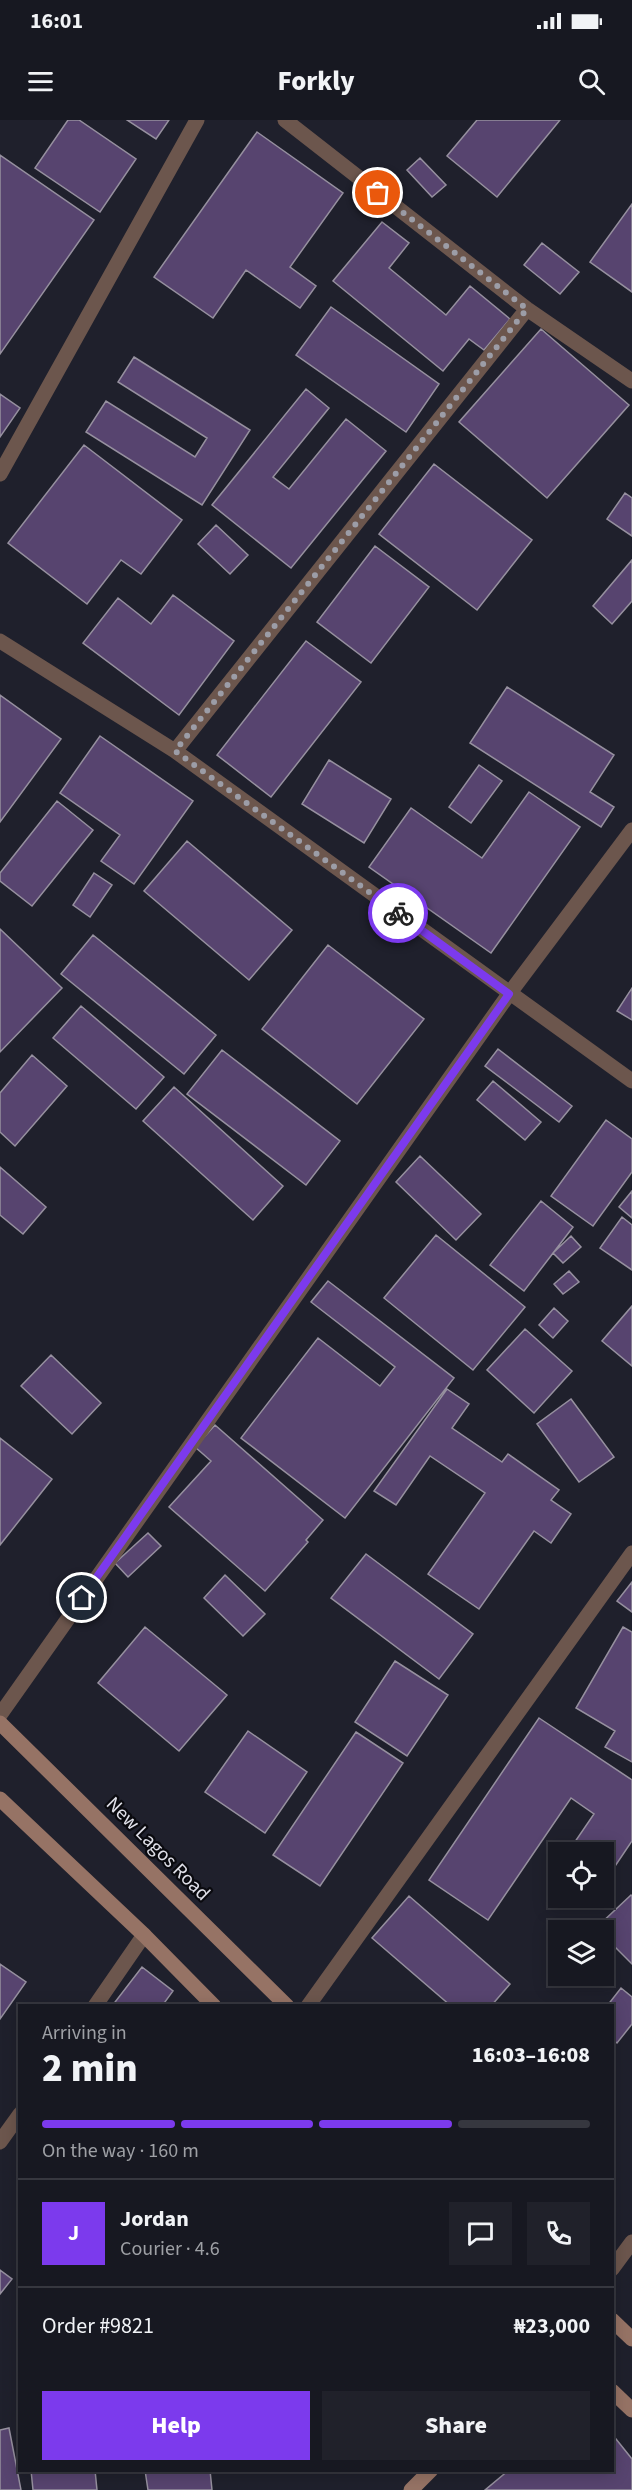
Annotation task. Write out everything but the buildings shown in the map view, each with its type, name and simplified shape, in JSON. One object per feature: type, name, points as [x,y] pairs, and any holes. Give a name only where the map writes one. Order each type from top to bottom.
[{"type":"main road","name":"New Lagos Road","points":[[0,1723],[285,2004]]},
{"type":"main road","points":[[0,1799],[144,1935],[212,2004]]},
{"type":"main road","points":[[614,2322],[632,2339]]},
{"type":"main road","points":[[614,2393],[632,2410]]},
{"type":"main road","points":[[411,2490],[428,2472]]},
{"type":"street","points":[[0,474],[197,120]]},
{"type":"street","points":[[285,120],[527,309],[632,381]]},
{"type":"street","points":[[175,751],[527,309]]},
{"type":"street","points":[[0,641],[175,751],[632,1081]]},
{"type":"street","points":[[0,1714],[509,994],[632,830]]},
{"type":"street","points":[[309,2004],[632,1553]]},
{"type":"street","points":[[96,2004],[144,1935]]},
{"type":"street","points":[[0,2142],[18,2117]]},
{"type":"street","points":[[614,2266],[632,2242]]},
{"type":"way so far","points":[[378,193],[527,309],[175,751],[398,913]]},
{"type":"route","points":[[82,1598],[509,994],[398,913]]}]
